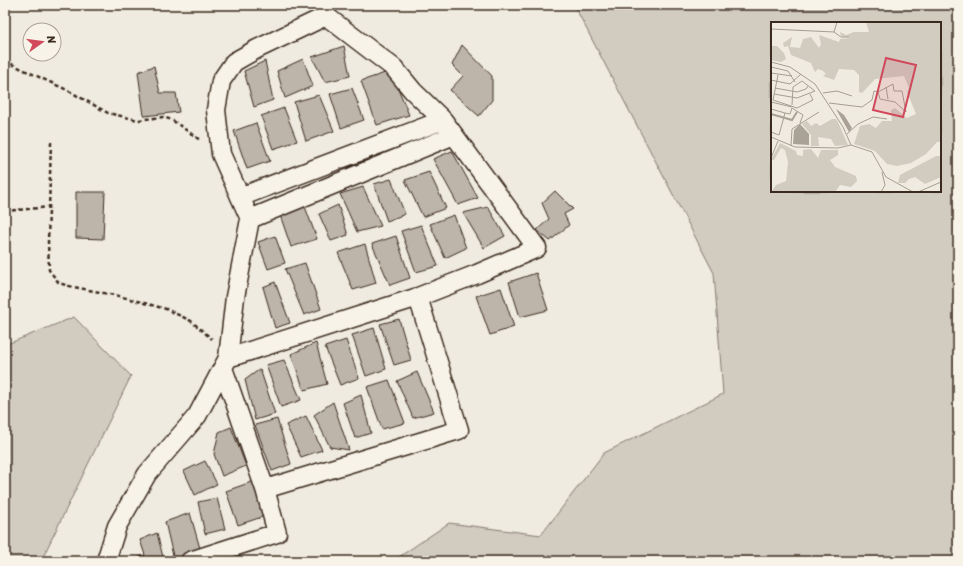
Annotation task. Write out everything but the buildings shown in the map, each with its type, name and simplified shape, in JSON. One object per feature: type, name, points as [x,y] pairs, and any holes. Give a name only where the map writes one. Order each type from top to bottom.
[{"type":"street","points":[[106,561],[117,526],[147,474],[197,416],[227,359],[235,297],[250,219],[220,154],[216,110],[221,81],[234,62],[328,11],[367,49],[394,68],[413,91],[443,120],[537,248],[418,297],[227,359]]},
{"type":"street","points":[[240,197],[443,120]]},
{"type":"street","points":[[250,219],[454,135]]},
{"type":"street","points":[[265,489],[459,430],[418,297]]},
{"type":"street","points":[[190,561],[277,533],[227,359]]},
{"type":"path","points":[[5,61],[69,91],[108,113],[138,120],[163,117],[172,120],[206,144],[220,146]]},
{"type":"path","points":[[51,142],[48,242],[49,270],[59,283],[119,296],[166,309],[191,321],[209,338],[227,359]]},
{"type":"path","points":[[5,211],[50,207]]},
{"type":"shaded area","points":[[574,5],[958,5],[958,561],[393,561],[449,523],[541,535],[604,453],[723,394],[714,273]]},
{"type":"shaded area","points":[[74,317],[131,376],[41,561],[5,561],[5,345]]}]
